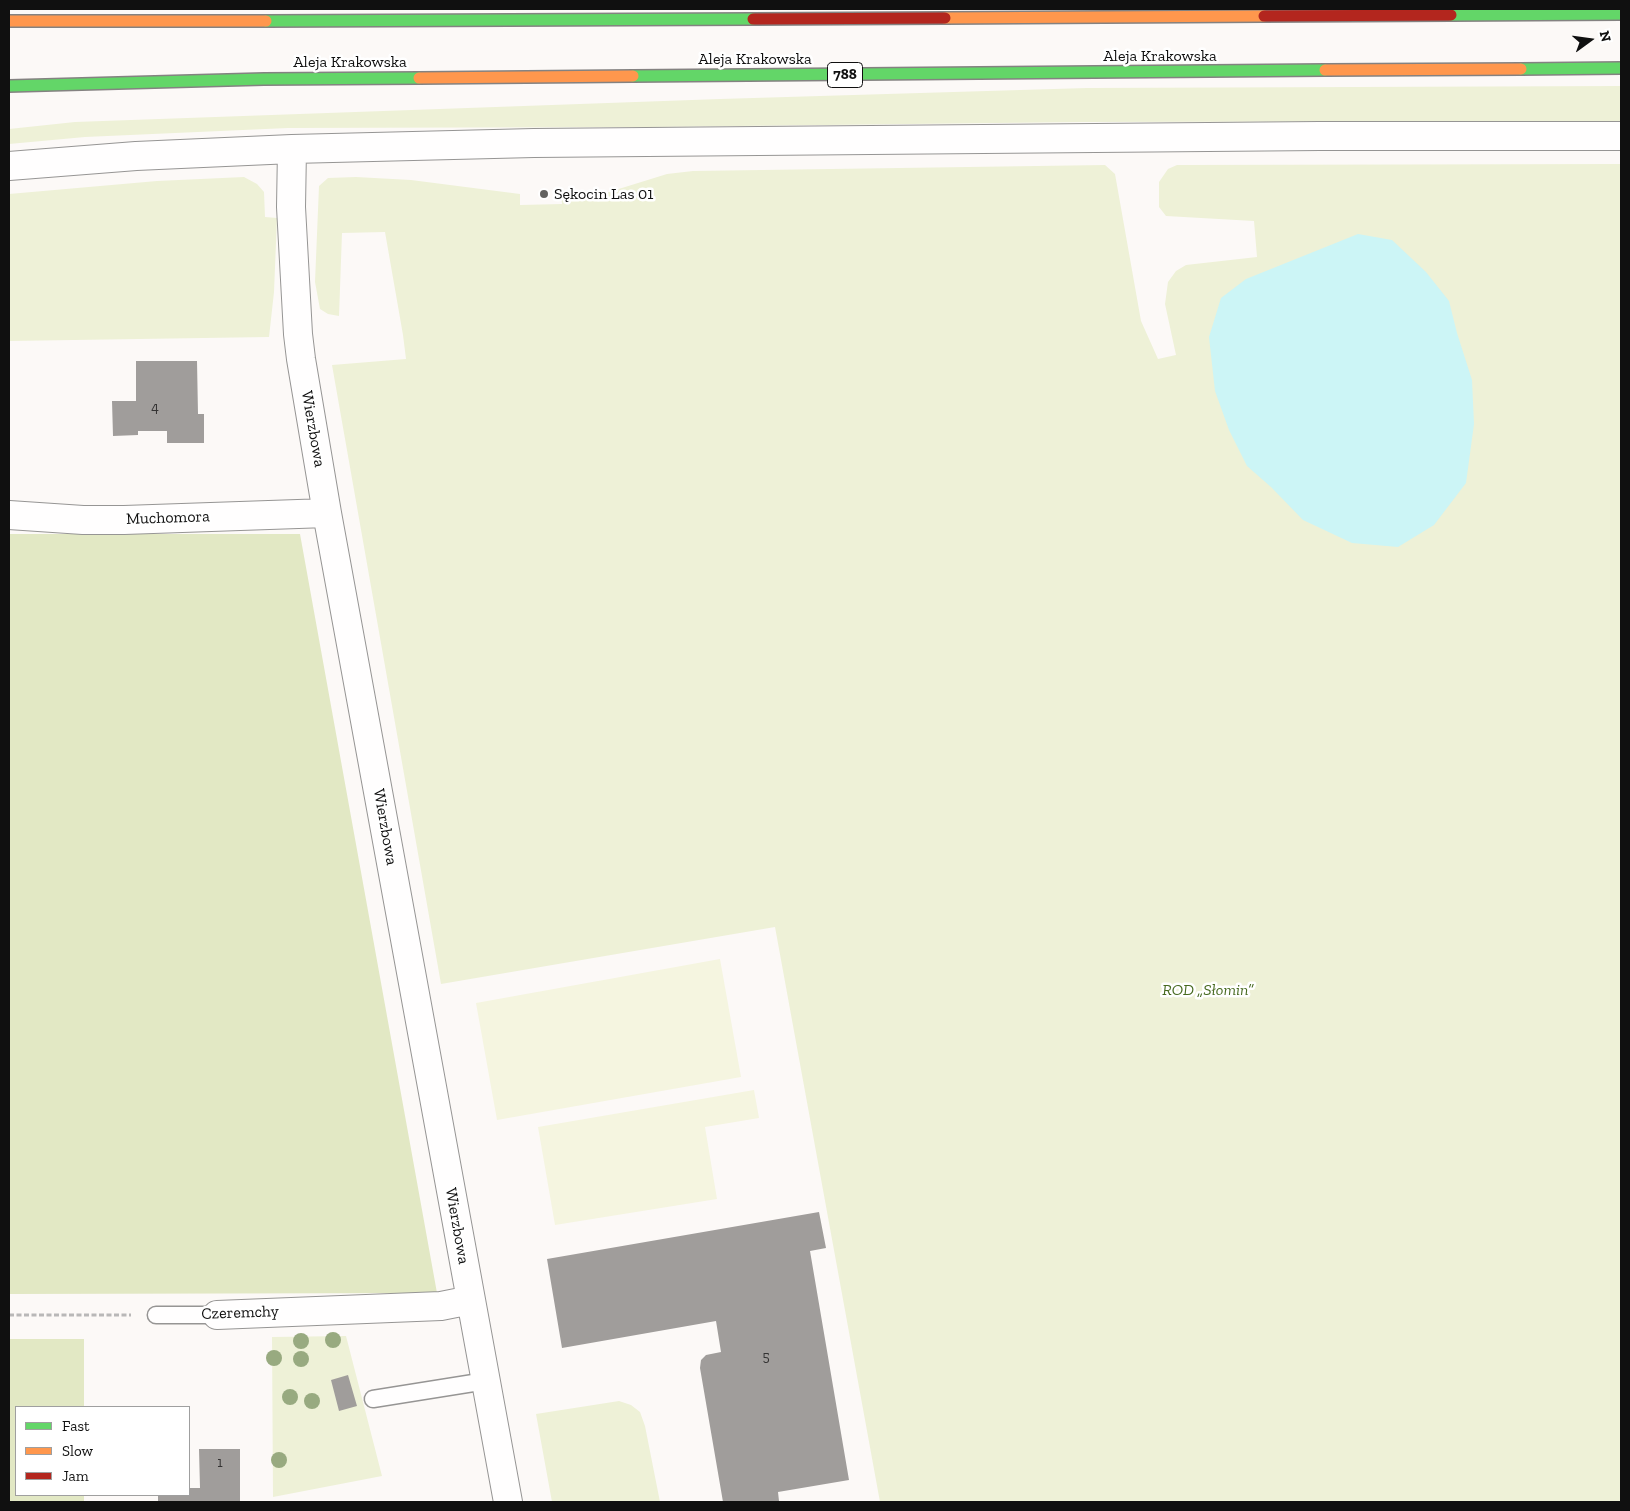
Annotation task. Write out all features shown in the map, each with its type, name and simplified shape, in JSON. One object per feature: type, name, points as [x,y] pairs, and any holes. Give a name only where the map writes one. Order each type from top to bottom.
[{"type":"main road","points":[[9,21],[631,20],[1621,14]]},
{"type":"main road","name":"Aleja Krakowska","points":[[9,86],[284,79],[1621,68]]},
{"type":"street","points":[[9,166],[96,158],[292,149],[534,144],[1096,138],[1621,136]]},
{"type":"street","name":"Wierzbowa","points":[[292,149],[290,207],[298,334],[328,513],[508,1502]]},
{"type":"street","name":"Muchomora","points":[[9,516],[124,520],[328,513]]},
{"type":"street","name":"Czeremchy","points":[[217,1315],[441,1306],[471,1300]]},
{"type":"lane","name":"Czeremchy","points":[[156,1315],[217,1315]]},
{"type":"lane","points":[[373,1399],[486,1380]]},
{"type":"path","points":[[9,1315],[156,1315]]},
{"type":"green space","points":[[1621,86],[1621,121],[1083,122],[652,127],[288,128],[85,137],[9,144],[9,129],[75,122],[1087,88]]},
{"type":"green space","name":"ROD „Słomin”","points":[[1621,164],[1621,1502],[880,1502],[775,927],[441,984],[332,365],[406,359],[403,335],[385,232],[342,233],[339,316],[328,314],[320,309],[315,282],[319,186],[328,178],[356,177],[411,180],[520,194],[520,205],[562,204],[561,192],[609,192],[667,174],[693,171],[1105,165],[1115,174],[1141,321],[1158,359],[1176,355],[1165,304],[1168,282],[1176,271],[1186,265],[1257,257],[1254,221],[1166,216],[1159,207],[1159,182],[1168,169],[1177,165]]},
{"type":"green space","points":[[244,177],[257,184],[264,192],[265,217],[277,218],[274,292],[269,337],[9,341],[9,194],[157,181]]},
{"type":"green space","points":[[9,534],[300,534],[437,1293],[9,1294]]},
{"type":"green space","points":[[720,959],[741,1077],[497,1120],[476,1003]]},
{"type":"green space","points":[[754,1090],[759,1118],[705,1127],[717,1199],[555,1225],[538,1127]]},
{"type":"green space","points":[[346,1336],[382,1476],[273,1497],[272,1337]]},
{"type":"green space","points":[[9,1339],[84,1339],[84,1406],[15,1406],[15,1496],[84,1496],[84,1502],[9,1502]]},
{"type":"green space","points":[[619,1401],[631,1405],[640,1412],[645,1426],[660,1502],[552,1502],[536,1414]]},
{"type":"water","points":[[1358,234],[1392,240],[1426,272],[1449,301],[1472,380],[1474,424],[1466,483],[1434,525],[1398,547],[1352,543],[1303,520],[1271,487],[1247,466],[1229,430],[1215,391],[1209,337],[1221,298],[1246,279]]},
{"type":"building","points":[[136,361],[197,361],[198,414],[204,414],[204,443],[167,443],[167,431],[138,431],[138,435],[113,436],[112,401],[136,401]]},
{"type":"building","points":[[819,1212],[826,1248],[810,1251],[849,1480],[778,1492],[779,1501],[723,1502],[700,1368],[701,1360],[706,1355],[721,1352],[716,1321],[562,1348],[547,1259]]},
{"type":"building","points":[[348,1375],[357,1406],[339,1411],[331,1380]]},
{"type":"building","points":[[199,1449],[240,1449],[240,1502],[158,1502],[158,1496],[190,1496],[190,1488],[200,1488]]},
{"type":"traffic: fast","points":[[1451,15],[1621,14]]},
{"type":"traffic: fast","points":[[266,21],[753,19]]},
{"type":"traffic: fast","points":[[1521,69],[1621,68]]},
{"type":"traffic: fast","points":[[633,76],[1325,70]]},
{"type":"traffic: fast","points":[[9,86],[264,79],[419,78]]},
{"type":"traffic: slow","points":[[945,18],[1264,16]]},
{"type":"traffic: slow","points":[[9,21],[266,21]]},
{"type":"traffic: slow","points":[[1325,70],[1521,69]]},
{"type":"traffic: slow","points":[[419,78],[633,76]]},
{"type":"traffic: jam","points":[[1264,16],[1451,15]]},
{"type":"traffic: jam","points":[[753,19],[945,18]]},
{"type":"place","name":"Sękocin Las 01","points":[[544,194]]}]
